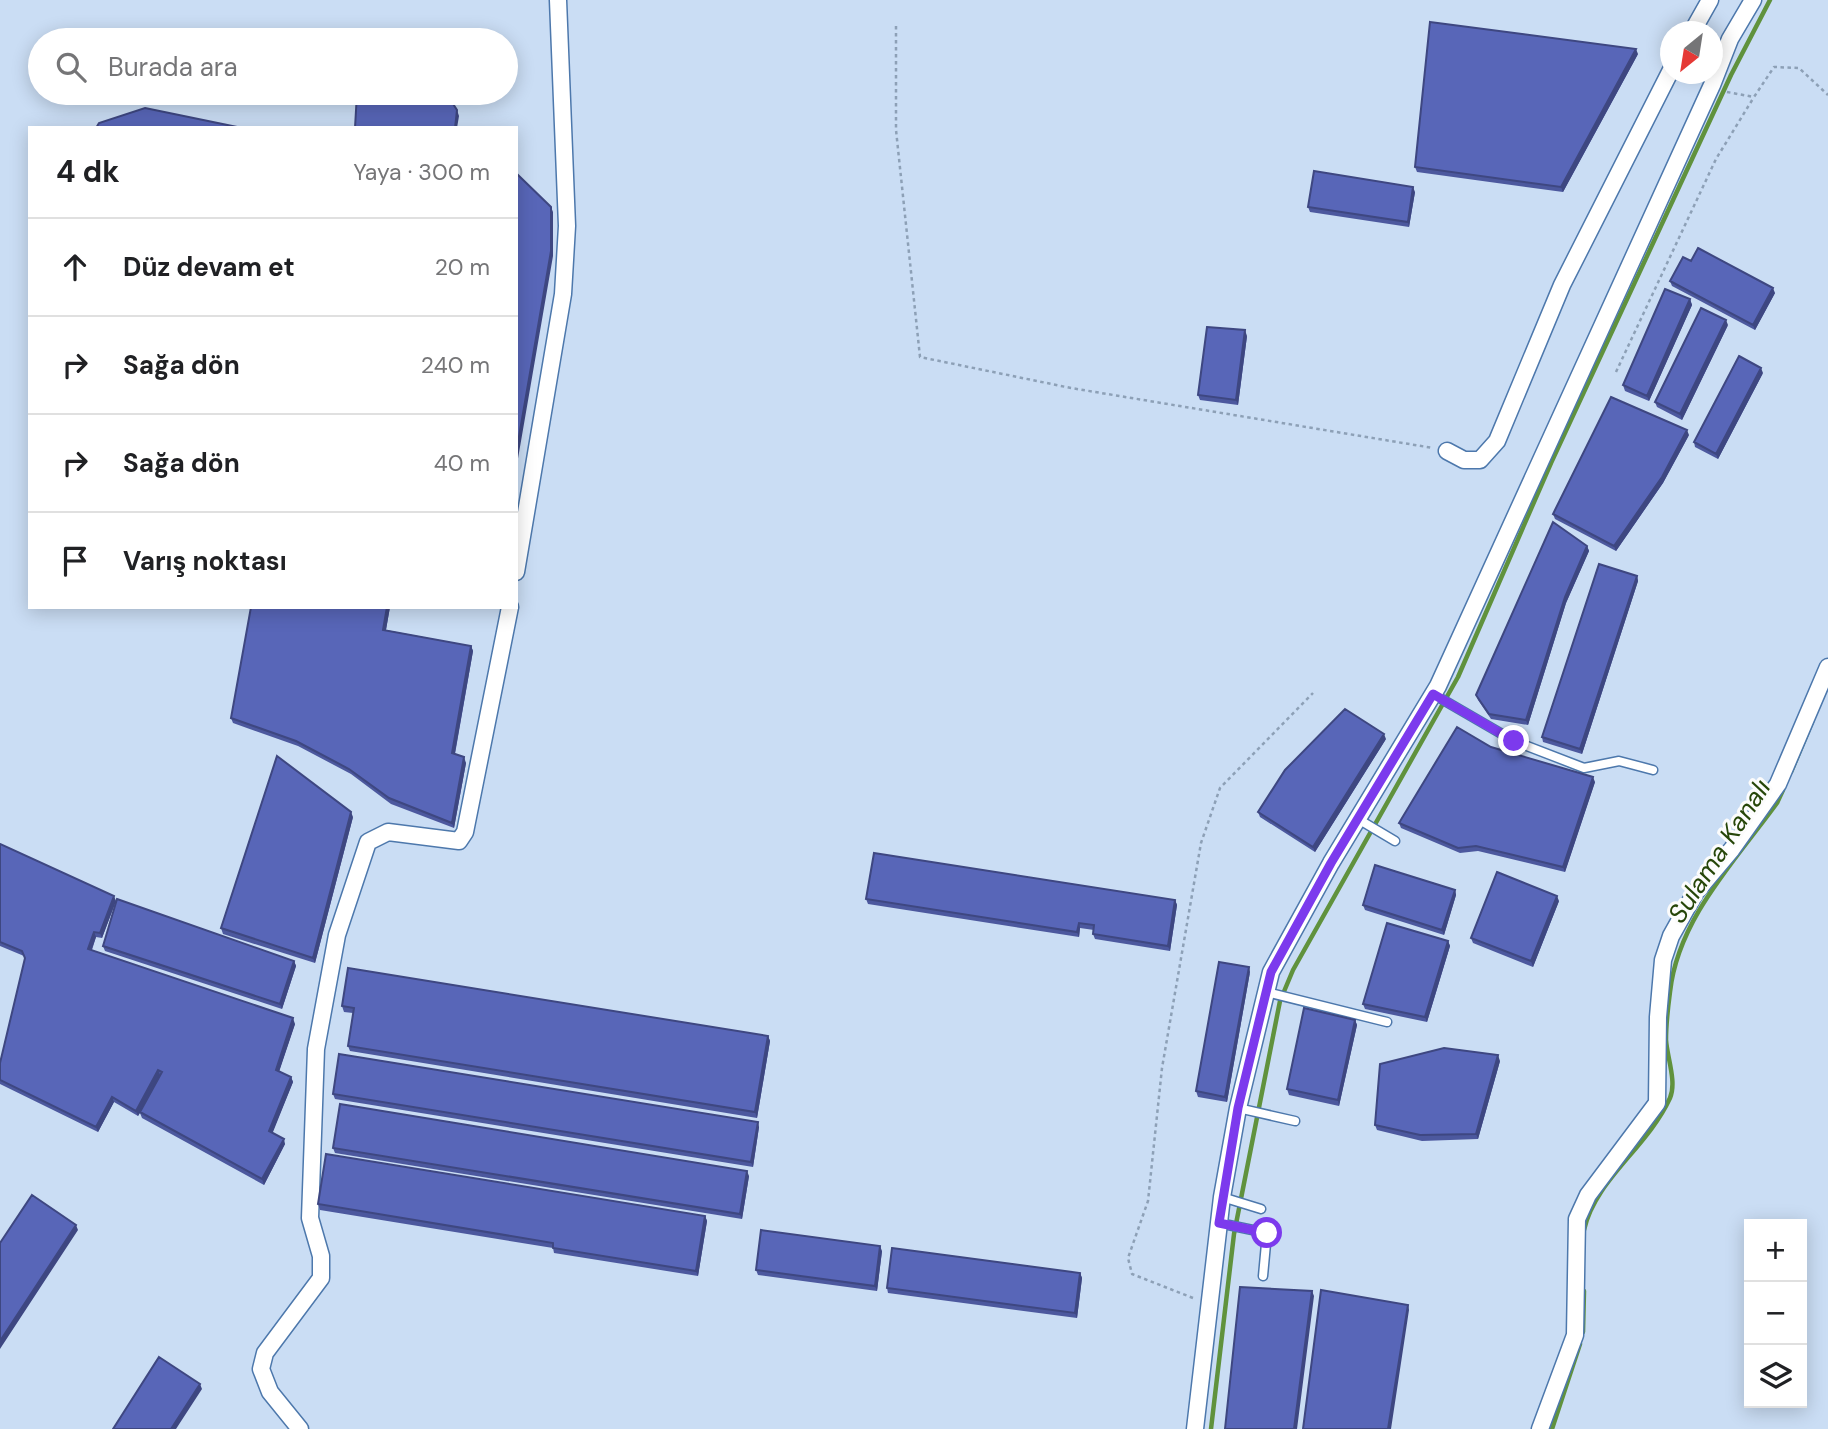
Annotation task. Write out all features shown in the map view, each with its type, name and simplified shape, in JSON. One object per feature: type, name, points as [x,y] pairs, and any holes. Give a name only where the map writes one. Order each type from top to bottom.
[{"type":"street","points":[[518,560],[563,294],[566,226],[558,0]]},
{"type":"street","points":[[1698,21],[1710,0]]},
{"type":"street","points":[[1723,43],[1753,0]]},
{"type":"street","points":[[1447,451],[1464,460],[1480,460],[1497,441],[1562,285],[1664,84]]},
{"type":"street","points":[[1195,1429],[1209,1305],[1224,1224],[1226,1198],[1271,993],[1271,972],[1436,696],[1704,84]]},
{"type":"street","points":[[300,1429],[270,1392],[261,1369],[265,1353],[321,1278],[321,1256],[310,1218],[316,1049],[337,935],[368,842],[388,832],[459,841],[465,832],[510,609]]},
{"type":"street","points":[[1540,1429],[1575,1335],[1577,1219],[1588,1195],[1657,1103],[1660,1083],[1658,1017],[1663,960],[1671,936],[1695,893],[1732,849],[1777,783],[1828,667]]},
{"type":"lane","points":[[1436,696],[1514,741],[1584,768],[1619,761],[1653,770]]},
{"type":"lane","points":[[1361,822],[1395,841]]},
{"type":"lane","points":[[1271,993],[1387,1022]]},
{"type":"lane","points":[[1244,1110],[1295,1121]]},
{"type":"lane","points":[[1226,1198],[1249,1203],[1261,1209]]},
{"type":"lane","points":[[1224,1224],[1267,1233],[1263,1276]]},
{"type":"path","points":[[896,26],[896,130],[920,357],[1071,388],[1447,451]]},
{"type":"path","points":[[1616,372],[1716,159],[1774,66],[1799,68],[1828,95]]},
{"type":"path","points":[[1734,96],[1754,97]]},
{"type":"path","points":[[1209,1305],[1132,1274],[1128,1258],[1148,1201],[1162,1068],[1202,843],[1220,788],[1313,693]]},
{"type":"building","points":[[1430,22],[1636,49],[1561,187],[1415,167]]},
{"type":"building","points":[[356,105],[454,105],[457,110],[455,126],[355,126]]},
{"type":"building","points":[[145,108],[232,126],[97,126],[99,123]]},
{"type":"building","points":[[1314,171],[1413,187],[1408,222],[1308,207]]},
{"type":"building","points":[[518,175],[551,207],[551,251],[518,442]]},
{"type":"building","points":[[1698,248],[1773,288],[1753,325],[1670,281],[1683,257],[1691,261]]},
{"type":"building","points":[[1665,289],[1690,299],[1647,396],[1623,385]]},
{"type":"building","points":[[1701,308],[1726,320],[1680,414],[1655,402]]},
{"type":"building","points":[[1207,327],[1245,330],[1236,400],[1198,395]]},
{"type":"building","points":[[1739,356],[1761,368],[1716,454],[1694,442]]},
{"type":"building","points":[[1611,397],[1687,430],[1662,477],[1614,546],[1553,514]]},
{"type":"building","points":[[1553,522],[1587,546],[1565,597],[1526,720],[1489,714],[1476,695]]},
{"type":"building","points":[[1599,564],[1637,576],[1580,749],[1542,737]]},
{"type":"building","points":[[251,609],[387,609],[383,630],[471,646],[452,753],[464,757],[452,823],[389,798],[349,769],[296,741],[231,718]]},
{"type":"building","points":[[1345,709],[1384,734],[1313,847],[1258,812],[1285,770]]},
{"type":"building","points":[[1457,727],[1491,747],[1593,777],[1563,867],[1476,846],[1458,848],[1399,823]]},
{"type":"building","points":[[277,756],[351,812],[313,958],[221,928]]},
{"type":"building","points":[[0,844],[114,896],[100,933],[94,932],[88,949],[293,1018],[276,1070],[291,1077],[269,1131],[284,1139],[262,1179],[140,1112],[162,1072],[158,1070],[136,1111],[112,1097],[96,1127],[0,1080],[0,1063],[25,958],[22,951],[0,942]]},
{"type":"building","points":[[874,853],[1175,900],[1168,946],[1093,934],[1094,925],[1079,923],[1077,932],[866,899]]},
{"type":"building","points":[[1375,865],[1455,890],[1442,930],[1363,905]]},
{"type":"building","points":[[1497,872],[1557,896],[1531,961],[1471,938]]},
{"type":"building","points":[[117,899],[294,961],[280,1004],[103,946]]},
{"type":"building","points":[[1387,923],[1448,941],[1425,1017],[1363,1004]]},
{"type":"building","points":[[1219,962],[1249,967],[1225,1097],[1196,1091]]},
{"type":"building","points":[[348,968],[768,1036],[755,1112],[348,1046],[354,1008],[342,1006]]},
{"type":"building","points":[[1304,1008],[1355,1020],[1338,1100],[1287,1089]]},
{"type":"building","points":[[1444,1048],[1498,1055],[1476,1134],[1420,1135],[1375,1125],[1380,1064]]},
{"type":"building","points":[[339,1054],[758,1122],[751,1162],[333,1094]]},
{"type":"building","points":[[340,1104],[747,1171],[740,1214],[333,1148]]},
{"type":"building","points":[[326,1154],[705,1216],[696,1271],[553,1248],[553,1243],[318,1204]]},
{"type":"building","points":[[32,1195],[76,1225],[0,1341],[0,1243]]},
{"type":"building","points":[[761,1230],[880,1246],[875,1286],[756,1270]]},
{"type":"building","points":[[892,1248],[1080,1273],[1075,1313],[887,1288]]},
{"type":"building","points":[[1240,1287],[1312,1291],[1294,1429],[1225,1429]]},
{"type":"building","points":[[1321,1290],[1408,1305],[1388,1429],[1303,1429]]},
{"type":"building","points":[[159,1357],[200,1384],[171,1429],[113,1429]]},
{"type":"waterway","points":[[1211,1429],[1234,1234],[1280,1001],[1293,970],[1458,677],[1551,463],[1731,75],[1770,0]]},
{"type":"waterway","name":"Sulama Kanalı","points":[[1791,772],[1812,722]]},
{"type":"waterway","name":"Sulama Kanalı","points":[[1584,1230],[1599,1195],[1648,1133],[1670,1098],[1672,1085],[1666,1040],[1667,1016],[1675,965],[1684,940],[1711,892],[1777,803],[1783,790]]},
{"type":"waterway","name":"Sulama Kanalı","points":[[1583,1332],[1584,1291]]},
{"type":"waterway","name":"Sulama Kanalı","points":[[1552,1429],[1580,1344]]},
{"type":"route","points":[[1267,1233],[1219,1223],[1238,1108],[1271,972],[1331,863],[1433,694],[1514,741]]}]
